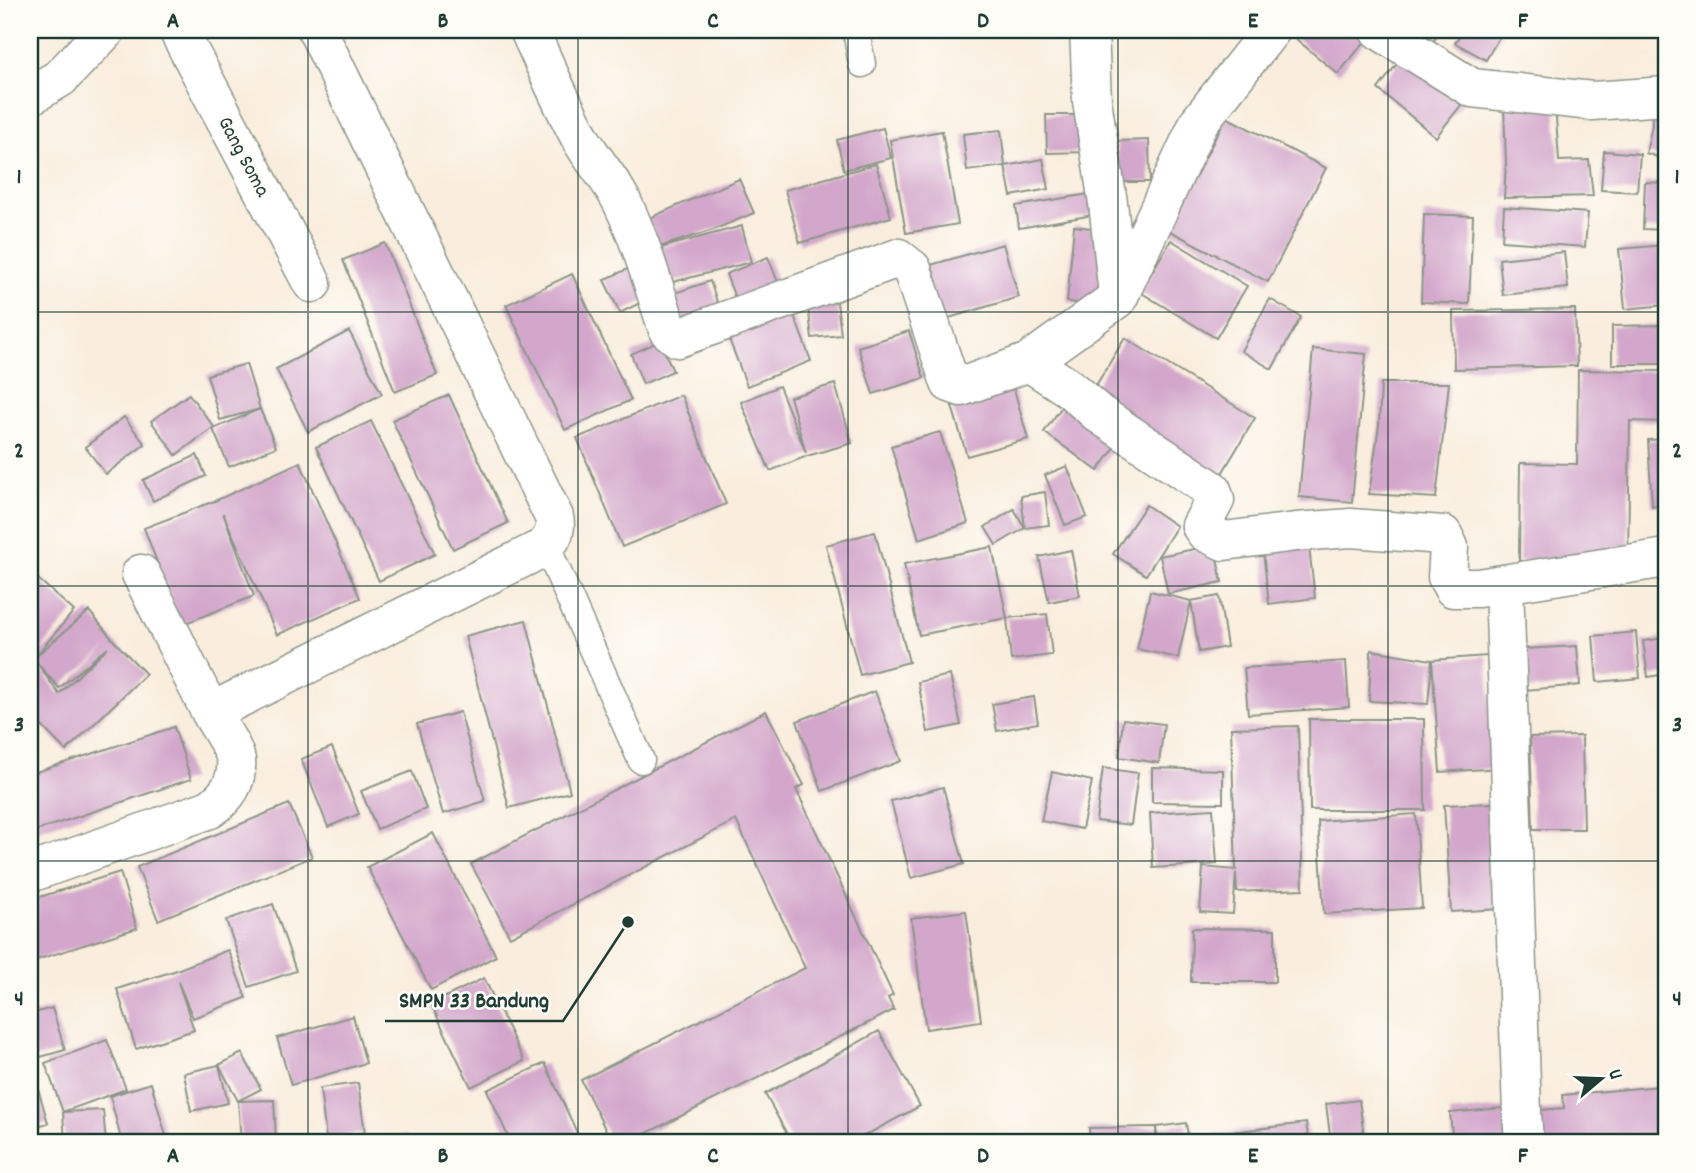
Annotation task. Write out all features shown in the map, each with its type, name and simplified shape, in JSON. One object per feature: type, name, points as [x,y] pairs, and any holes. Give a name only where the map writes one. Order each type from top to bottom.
[{"type":"street","points":[[30,96],[61,78],[106,30]]},
{"type":"street","name":"Gang Soma","points":[[178,30],[312,283]]},
{"type":"street","points":[[211,712],[546,545],[555,533],[554,517],[317,30]]},
{"type":"street","points":[[529,30],[584,144],[622,202],[641,248],[668,330],[678,338],[898,258],[912,269],[950,383],[961,387],[1029,362],[1118,298],[1199,122],[1271,30]]},
{"type":"street","points":[[1089,30],[1092,101],[1108,203],[1118,298]]},
{"type":"street","points":[[1379,30],[1472,88],[1592,101],[1666,96]]},
{"type":"street","points":[[1029,362],[1069,388],[1099,414],[1212,490],[1214,500],[1202,526],[1205,532],[1224,541],[1352,528],[1443,535],[1449,547],[1447,577],[1453,588],[1478,588],[1666,558]]},
{"type":"street","points":[[30,873],[210,809],[222,800],[231,788],[236,774],[236,757],[141,574]]},
{"type":"street","points":[[1504,584],[1524,1143]]},
{"type":"lane","points":[[856,30],[862,64]]},
{"type":"lane","points":[[546,545],[641,760]]},
{"type":"building","points":[[1291,30],[1355,30],[1367,39],[1338,74],[1289,33]]},
{"type":"building","points":[[1417,30],[1441,30],[1433,42]]},
{"type":"building","points":[[1463,30],[1503,30],[1486,60],[1455,43]]},
{"type":"building","points":[[1406,52],[1465,100],[1436,137],[1378,89]]},
{"type":"building","points":[[1555,103],[1559,161],[1589,160],[1593,196],[1504,198],[1504,106]]},
{"type":"building","points":[[1651,103],[1666,108],[1666,160],[1646,153],[1652,125]]},
{"type":"building","points":[[1046,115],[1090,115],[1090,152],[1047,153]]},
{"type":"building","points":[[1226,117],[1326,168],[1268,282],[1168,230]]},
{"type":"building","points":[[883,128],[891,158],[844,170],[837,140]]},
{"type":"building","points":[[1001,130],[1005,166],[967,171],[963,134]]},
{"type":"building","points":[[942,131],[958,224],[906,233],[890,140]]},
{"type":"building","points":[[1149,140],[1150,182],[1118,182],[1117,141]]},
{"type":"building","points":[[1604,151],[1640,154],[1637,192],[1601,190]]},
{"type":"building","points":[[1043,159],[1049,189],[1011,196],[1005,166]]},
{"type":"building","points":[[876,164],[891,217],[800,243],[785,190]]},
{"type":"building","points":[[739,179],[754,213],[713,230],[656,248],[647,219]]},
{"type":"building","points":[[1645,182],[1666,183],[1666,230],[1643,229]]},
{"type":"building","points":[[1095,193],[1099,214],[1019,228],[1016,206]]},
{"type":"building","points":[[1504,207],[1588,213],[1585,247],[1502,241]]},
{"type":"building","points":[[1424,214],[1473,216],[1469,304],[1421,302]]},
{"type":"building","points":[[742,226],[751,262],[665,284],[656,249]]},
{"type":"building","points":[[1074,226],[1107,230],[1100,305],[1067,302]]},
{"type":"building","points":[[1171,240],[1247,286],[1216,338],[1140,292]]},
{"type":"building","points":[[385,243],[437,375],[395,392],[343,260]]},
{"type":"building","points":[[1003,244],[1019,297],[932,323],[917,269]]},
{"type":"building","points":[[1666,245],[1666,305],[1625,309],[1619,249]]},
{"type":"building","points":[[1564,252],[1568,288],[1503,295],[1499,259]]},
{"type":"building","points":[[768,257],[781,290],[738,306],[726,274]]},
{"type":"building","points":[[640,263],[656,295],[620,313],[604,280]]},
{"type":"building","points":[[572,274],[631,400],[565,430],[506,305]]},
{"type":"building","points":[[710,281],[722,316],[678,331],[666,296]]},
{"type":"building","points":[[836,294],[841,335],[812,338],[807,297]]},
{"type":"building","points":[[1270,299],[1301,317],[1272,369],[1241,351]]},
{"type":"building","points":[[791,307],[811,361],[747,386],[726,331]]},
{"type":"building","points":[[1575,309],[1577,366],[1454,369],[1453,311]]},
{"type":"building","points":[[1666,325],[1666,364],[1612,364],[1612,326]]},
{"type":"building","points":[[349,331],[382,394],[308,432],[276,369]]},
{"type":"building","points":[[909,331],[924,378],[873,394],[858,347]]},
{"type":"building","points":[[1125,338],[1255,418],[1218,480],[1087,400]]},
{"type":"building","points":[[660,341],[673,371],[643,384],[631,354]]},
{"type":"building","points":[[1313,349],[1366,354],[1352,502],[1299,497]]},
{"type":"building","points":[[246,364],[260,409],[220,420],[207,375]]},
{"type":"building","points":[[1578,370],[1666,371],[1666,422],[1630,421],[1628,562],[1519,561],[1520,463],[1577,464]]},
{"type":"building","points":[[1381,383],[1449,383],[1436,498],[1369,494],[1379,425]]},
{"type":"building","points":[[835,384],[852,443],[807,456],[770,471],[741,402],[779,386],[806,453],[790,397]]},
{"type":"building","points":[[1014,389],[1028,439],[967,456],[952,406]]},
{"type":"building","points":[[189,394],[214,427],[176,455],[151,421]]},
{"type":"building","points":[[449,395],[508,523],[453,549],[392,420]]},
{"type":"building","points":[[681,395],[726,504],[622,547],[577,438]]},
{"type":"building","points":[[1068,398],[1122,437],[1098,471],[1044,432]]},
{"type":"building","points":[[260,409],[276,447],[229,467],[213,429]]},
{"type":"building","points":[[124,417],[145,444],[106,474],[85,447]]},
{"type":"building","points":[[371,421],[435,554],[379,581],[316,447]]},
{"type":"building","points":[[940,432],[968,523],[919,539],[891,446]]},
{"type":"building","points":[[1666,439],[1666,505],[1652,506],[1648,440]]},
{"type":"building","points":[[197,455],[206,476],[153,501],[143,480]]},
{"type":"building","points":[[300,462],[360,598],[277,635],[223,513],[254,596],[181,625],[144,528],[217,500]]},
{"type":"building","points":[[1067,466],[1087,517],[1065,525],[1045,475]]},
{"type":"building","points":[[1045,492],[1049,525],[1025,528],[1021,496]]},
{"type":"building","points":[[1146,505],[1177,526],[1146,575],[1113,554]]},
{"type":"building","points":[[1014,509],[1025,528],[996,545],[985,527]]},
{"type":"building","points":[[875,532],[909,662],[860,675],[826,545]]},
{"type":"building","points":[[1214,545],[1222,582],[1168,594],[1160,556]]},
{"type":"building","points":[[992,547],[1007,618],[919,635],[904,564]]},
{"type":"building","points":[[1309,547],[1315,598],[1269,604],[1263,552]]},
{"type":"building","points":[[1071,550],[1080,596],[1049,602],[1039,557]]},
{"type":"building","points":[[36,577],[74,611],[34,658],[30,654],[30,585]]},
{"type":"building","points":[[1150,591],[1191,601],[1178,658],[1137,649]]},
{"type":"building","points":[[1219,596],[1227,647],[1199,652],[1191,601]]},
{"type":"building","points":[[89,611],[146,674],[66,751],[40,724],[35,727],[30,719],[30,661]],"holes":[[[108,647],[59,694],[37,663],[59,688]]]},
{"type":"building","points":[[1047,614],[1052,655],[1011,660],[1007,618]]},
{"type":"building","points":[[526,620],[570,792],[509,808],[465,636]]},
{"type":"building","points":[[1636,632],[1640,678],[1597,682],[1593,636]]},
{"type":"building","points":[[1666,638],[1666,674],[1648,677],[1643,641]]},
{"type":"building","points":[[1577,646],[1580,685],[1526,690],[1523,649]]},
{"type":"building","points":[[1371,650],[1432,660],[1428,704],[1369,701]]},
{"type":"building","points":[[1487,656],[1501,768],[1440,772],[1432,660]]},
{"type":"building","points":[[1346,661],[1349,707],[1248,714],[1244,668]]},
{"type":"building","points":[[950,675],[961,725],[928,732],[918,682]]},
{"type":"building","points":[[875,691],[901,761],[822,791],[797,721]]},
{"type":"building","points":[[1034,697],[1038,723],[997,731],[992,704]]},
{"type":"building","points":[[766,711],[804,785],[796,789],[893,995],[888,998],[894,1010],[627,1143],[612,1143],[581,1080],[805,968],[736,820],[510,937],[471,864]]},
{"type":"building","points":[[460,712],[485,801],[443,814],[417,724]]},
{"type":"building","points":[[1123,719],[1164,724],[1159,763],[1119,757]]},
{"type":"building","points":[[1309,719],[1424,719],[1425,810],[1310,810]]},
{"type":"building","points":[[1298,726],[1303,889],[1237,892],[1236,873],[1233,914],[1200,912],[1203,867],[1236,870],[1231,728]]},
{"type":"building","points":[[174,727],[191,779],[35,831],[30,815],[30,774]]},
{"type":"building","points":[[1582,736],[1584,829],[1533,829],[1530,737]]},
{"type":"building","points":[[332,747],[359,814],[328,827],[301,759]]},
{"type":"building","points":[[1103,768],[1138,773],[1131,825],[1096,821]]},
{"type":"building","points":[[1152,768],[1223,770],[1223,803],[1152,802]]},
{"type":"building","points":[[412,771],[426,809],[377,829],[361,791]]},
{"type":"building","points":[[1052,772],[1092,781],[1082,829],[1041,821]]},
{"type":"building","points":[[943,787],[964,864],[911,878],[891,801]]},
{"type":"building","points":[[1495,803],[1501,909],[1451,912],[1444,805]]},
{"type":"building","points":[[289,804],[312,857],[158,920],[137,867]]},
{"type":"building","points":[[1213,809],[1217,864],[1153,868],[1150,813]]},
{"type":"building","points":[[1416,814],[1422,908],[1324,914],[1318,821]]},
{"type":"building","points":[[433,833],[496,956],[431,990],[367,867]]},
{"type":"building","points":[[120,872],[137,928],[30,962],[30,900]]},
{"type":"building","points":[[273,904],[296,971],[249,987],[226,920]]},
{"type":"building","points":[[966,911],[981,1021],[926,1029],[911,918]]},
{"type":"building","points":[[1192,928],[1275,929],[1275,982],[1191,982]]},
{"type":"building","points":[[228,950],[246,998],[193,1018],[178,982],[194,1030],[136,1049],[117,989]]},
{"type":"building","points":[[484,978],[524,1061],[471,1087],[431,1004]]},
{"type":"building","points":[[52,1008],[65,1050],[30,1060],[30,1014]]},
{"type":"building","points":[[353,1016],[366,1063],[291,1085],[277,1038]]},
{"type":"building","points":[[879,1031],[920,1106],[851,1143],[792,1143],[765,1094]]},
{"type":"building","points":[[107,1040],[126,1089],[63,1112],[45,1063]]},
{"type":"building","points":[[242,1053],[261,1089],[238,1101],[219,1065]]},
{"type":"building","points":[[545,1063],[578,1135],[559,1143],[511,1143],[487,1090]]},
{"type":"building","points":[[219,1065],[228,1103],[191,1111],[184,1073]]},
{"type":"building","points":[[151,1083],[168,1143],[122,1143],[110,1096]]},
{"type":"building","points":[[358,1083],[365,1133],[326,1138],[320,1088]]},
{"type":"building","points":[[37,1085],[48,1123],[30,1128],[30,1087]]},
{"type":"building","points":[[1660,1086],[1665,1139],[1614,1143],[1534,1143],[1530,1111],[1564,1108],[1563,1095]]},
{"type":"building","points":[[274,1100],[276,1143],[241,1143],[238,1101]]},
{"type":"building","points":[[1359,1100],[1365,1143],[1331,1143],[1326,1104]]},
{"type":"building","points":[[1513,1107],[1517,1143],[1453,1143],[1450,1113]]},
{"type":"building","points":[[103,1110],[106,1143],[65,1143],[63,1112]]},
{"type":"building","points":[[1186,1123],[1189,1143],[1158,1143],[1156,1127]]},
{"type":"building","points":[[1306,1123],[1309,1143],[1198,1143],[1198,1136]]},
{"type":"building","points":[[1156,1127],[1156,1143],[1090,1143],[1089,1128]]},
{"type":"building","points":[[406,1135],[407,1143],[370,1143],[370,1142]]},
{"type":"place","name":"SMPN 33 Bandung","points":[[628,922]]}]
